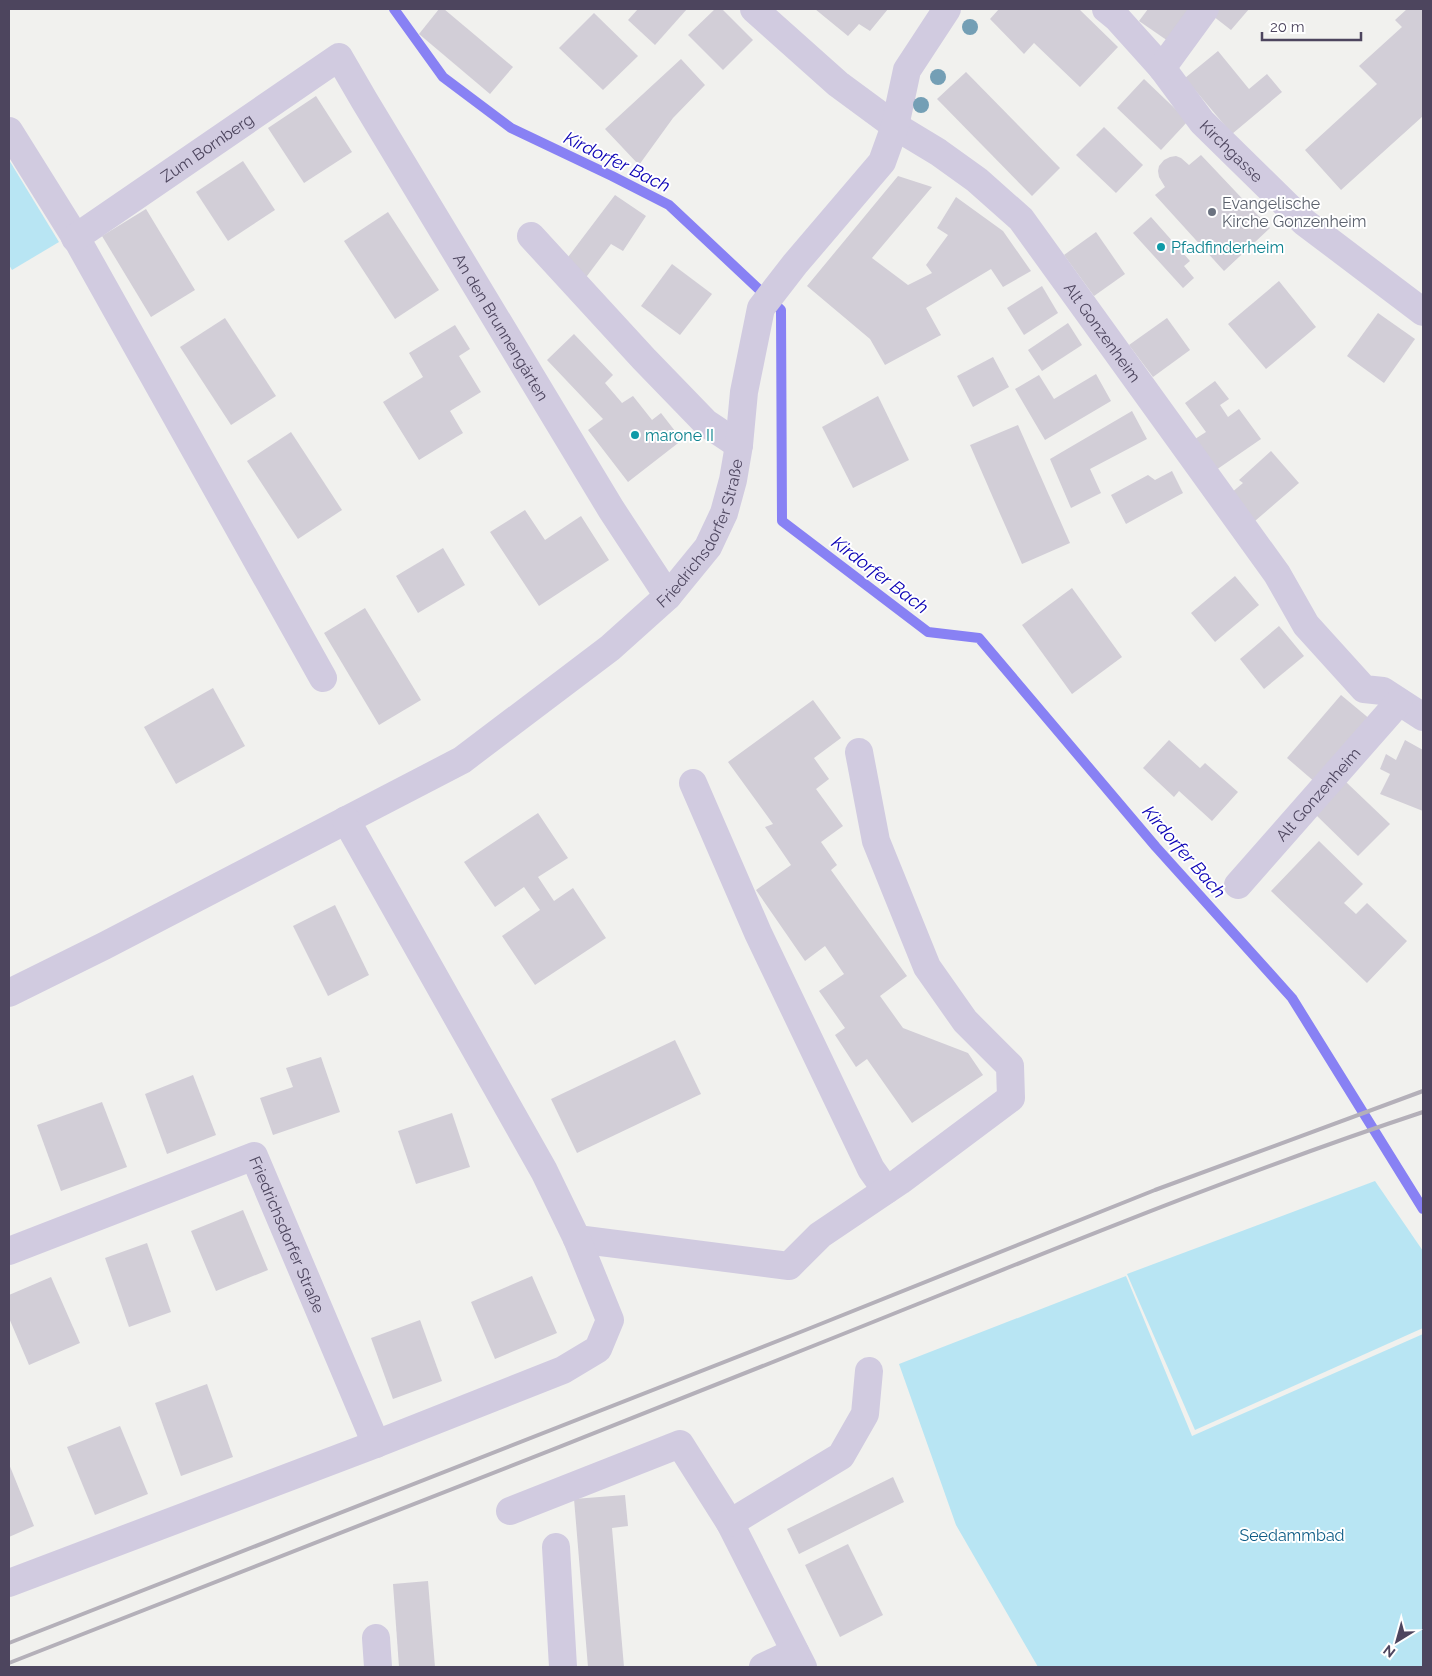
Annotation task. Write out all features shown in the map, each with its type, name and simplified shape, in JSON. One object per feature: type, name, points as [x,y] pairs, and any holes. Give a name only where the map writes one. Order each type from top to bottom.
[{"type":"street","name":"Alt Gonzenheim","points":[[754,9],[838,84],[895,126],[938,152],[977,180],[1021,219],[1272,568],[1306,625],[1364,688],[1383,691],[1423,717]]},
{"type":"street","name":"Friedrichsdorfer Straße","points":[[9,993],[104,946],[462,760],[610,648],[668,596],[708,547],[724,514],[733,480],[739,445],[744,392],[762,308],[795,264],[882,162],[895,126],[907,70],[947,9]]},
{"type":"street","name":"Kirchgasse","points":[[1106,9],[1117,18],[1162,68],[1202,122],[1304,222],[1423,312]]},
{"type":"street","points":[[1162,68],[1205,9]]},
{"type":"street","name":"Zum Bornberg","points":[[75,238],[340,57]]},
{"type":"street","name":"An den Brunnengärten","points":[[340,57],[369,109],[596,485],[668,596]]},
{"type":"street","points":[[9,131],[75,238],[323,678]]},
{"type":"street","points":[[531,236],[648,364],[699,416],[706,423],[739,445]]},
{"type":"street","name":"Alt Gonzenheim","points":[[1238,885],[1398,702]]},
{"type":"street","points":[[577,1239],[789,1266],[820,1235],[886,1190],[1011,1098],[1010,1066],[965,1021],[927,967],[876,841],[859,752]]},
{"type":"street","points":[[693,783],[762,942],[872,1169],[886,1190]]},
{"type":"street","points":[[9,1583],[376,1444],[563,1370],[598,1349],[610,1320],[577,1239],[544,1171],[346,820]]},
{"type":"street","name":"Friedrichsdorfer Straße","points":[[9,1251],[254,1156],[376,1444]]},
{"type":"street","points":[[730,1523],[841,1456],[865,1414],[869,1371]]},
{"type":"street","points":[[510,1512],[680,1444],[730,1523],[799,1659],[763,1667]]},
{"type":"street","points":[[556,1547],[563,1667]]},
{"type":"street","points":[[376,1638],[378,1667]]},
{"type":"green space","points":[[9,160],[59,242],[12,270],[9,265]]},
{"type":"green space","points":[[1375,1181],[1423,1251],[1423,1328],[1195,1430],[1127,1274]]},
{"type":"green space","name":"Seedammbad","points":[[1126,1276],[1192,1436],[1423,1334],[1423,1667],[1038,1667],[956,1525],[899,1364]]},
{"type":"building","points":[[439,9],[444,9],[513,67],[490,94],[419,34]]},
{"type":"building","points":[[638,9],[687,9],[655,45],[628,20]]},
{"type":"building","points":[[715,9],[722,9],[753,40],[723,70],[688,35]]},
{"type":"building","points":[[815,9],[888,9],[870,31],[859,24],[848,36]]},
{"type":"building","points":[[999,9],[1079,9],[1118,47],[1080,87],[1034,43],[1024,54],[990,19]]},
{"type":"building","points":[[1148,9],[1194,9],[1168,41],[1139,21]]},
{"type":"building","points":[[1219,9],[1249,9],[1231,30],[1213,16]]},
{"type":"building","points":[[1407,9],[1423,9],[1423,116],[1341,190],[1305,150],[1377,84],[1359,66],[1402,27],[1395,20]]},
{"type":"building","points":[[594,13],[638,56],[603,90],[559,48]]},
{"type":"building","points":[[1218,51],[1249,89],[1267,74],[1282,92],[1232,134],[1185,78]]},
{"type":"building","points":[[681,59],[705,85],[673,118],[639,165],[605,129]]},
{"type":"building","points":[[966,72],[1060,168],[1032,196],[937,99]]},
{"type":"building","points":[[1144,79],[1188,121],[1161,150],[1117,108]]},
{"type":"building","points":[[316,96],[352,152],[304,183],[268,128]]},
{"type":"building","points":[[1104,127],[1143,165],[1116,193],[1076,155]]},
{"type":"building","name":"Evangelische Kirche Gonzenheim","points":[[1201,155],[1270,228],[1224,271],[1155,195],[1165,187],[1158,171],[1159,166],[1164,160],[1176,156],[1189,165]]},
{"type":"building","points":[[243,161],[275,210],[228,241],[196,192]]},
{"type":"building","points":[[898,176],[932,187],[872,258],[908,285],[932,273],[926,265],[948,235],[937,228],[956,197],[1003,231],[1031,271],[1003,287],[991,269],[926,308],[941,335],[885,365],[870,339],[807,286]]},
{"type":"building","points":[[615,195],[646,216],[623,251],[611,244],[584,280],[562,265]]},
{"type":"building","points":[[146,209],[195,290],[151,317],[102,236]]},
{"type":"building","points":[[388,212],[439,290],[395,319],[344,241]]},
{"type":"building","name":"Pfadfinderheim","points":[[1151,217],[1190,261],[1184,266],[1194,278],[1183,288],[1133,233]]},
{"type":"building","points":[[1096,232],[1125,274],[1094,296],[1064,255]]},
{"type":"building","points":[[672,264],[712,294],[680,335],[641,306]]},
{"type":"building","points":[[1279,281],[1316,327],[1266,369],[1228,324]]},
{"type":"building","points":[[1042,286],[1058,313],[1024,335],[1007,308]]},
{"type":"building","points":[[1378,313],[1415,339],[1384,383],[1347,356]]},
{"type":"building","points":[[225,318],[276,396],[231,425],[180,347]]},
{"type":"building","points":[[1167,318],[1190,350],[1153,377],[1129,345]]},
{"type":"building","points":[[1068,323],[1082,345],[1042,371],[1028,350]]},
{"type":"building","points":[[455,325],[470,349],[459,356],[481,392],[450,411],[463,433],[419,460],[383,402],[423,377],[409,353]]},
{"type":"building","points":[[574,334],[613,375],[605,383],[622,403],[633,396],[652,420],[661,413],[682,440],[628,482],[588,430],[603,419],[547,360]]},
{"type":"building","points":[[993,357],[1009,387],[973,407],[957,376]]},
{"type":"building","points":[[1096,374],[1111,401],[1045,440],[1015,389],[1039,375],[1054,399]]},
{"type":"building","points":[[1215,381],[1229,399],[1220,405],[1228,417],[1239,409],[1261,439],[1216,470],[1195,439],[1206,432],[1185,403]]},
{"type":"building","points":[[878,396],[909,460],[853,488],[822,427]]},
{"type":"building","points":[[1132,411],[1147,439],[1090,469],[1101,493],[1071,508],[1050,459]]},
{"type":"building","points":[[1018,425],[1070,543],[1022,564],[970,445]]},
{"type":"building","points":[[291,432],[342,510],[298,539],[247,461]]},
{"type":"building","points":[[1271,451],[1299,483],[1255,521],[1231,493],[1243,483],[1239,480]]},
{"type":"building","points":[[1172,471],[1183,493],[1126,524],[1111,495],[1148,475],[1155,480]]},
{"type":"building","points":[[525,510],[545,540],[581,516],[609,560],[539,606],[490,532]]},
{"type":"building","points":[[443,548],[465,585],[418,613],[396,576]]},
{"type":"building","points":[[1235,576],[1259,605],[1215,642],[1191,613]]},
{"type":"building","points":[[1072,588],[1122,657],[1072,694],[1022,625]]},
{"type":"building","points":[[365,608],[421,700],[379,725],[324,633]]},
{"type":"building","points":[[1279,626],[1304,656],[1264,689],[1240,659]]},
{"type":"building","points":[[213,688],[245,746],[176,784],[144,727]]},
{"type":"building","points":[[1341,695],[1371,720],[1316,783],[1287,758]]},
{"type":"building","points":[[813,700],[841,738],[814,758],[829,779],[816,789],[843,826],[821,842],[837,865],[831,870],[907,976],[880,996],[903,1028],[968,1053],[983,1075],[912,1123],[867,1059],[856,1067],[835,1035],[845,1028],[819,991],[844,974],[825,946],[805,961],[756,890],[791,865],[765,827],[773,824],[728,762]]},
{"type":"building","points":[[1169,740],[1200,768],[1205,763],[1238,792],[1212,821],[1179,791],[1174,797],[1143,768]]},
{"type":"building","points":[[1405,740],[1423,750],[1423,811],[1380,794],[1390,774],[1380,769],[1386,754],[1396,760]]},
{"type":"building","points":[[1346,782],[1390,824],[1358,856],[1315,814]]},
{"type":"building","points":[[538,813],[568,858],[538,877],[554,901],[573,888],[606,938],[535,985],[502,936],[540,910],[524,887],[495,907],[464,862]]},
{"type":"building","points":[[1319,841],[1363,884],[1344,903],[1356,914],[1367,903],[1407,941],[1367,983],[1271,891]]},
{"type":"building","points":[[335,905],[369,975],[328,996],[293,926]]},
{"type":"building","points":[[675,1040],[701,1094],[577,1153],[551,1099]]},
{"type":"building","points":[[321,1057],[340,1112],[273,1135],[260,1098],[293,1087],[286,1068]]},
{"type":"building","points":[[193,1075],[216,1135],[167,1154],[145,1094]]},
{"type":"building","points":[[102,1102],[127,1167],[61,1191],[37,1125]]},
{"type":"building","points":[[452,1113],[470,1167],[416,1184],[398,1131]]},
{"type":"building","points":[[243,1210],[268,1270],[216,1291],[191,1231]]},
{"type":"building","points":[[147,1243],[171,1312],[129,1327],[105,1258]]},
{"type":"building","points":[[532,1276],[557,1333],[495,1359],[471,1302]]},
{"type":"building","points":[[51,1277],[80,1343],[29,1365],[9,1318],[9,1295]]},
{"type":"building","points":[[420,1320],[442,1381],[393,1399],[371,1338]]},
{"type":"building","points":[[207,1384],[233,1457],[181,1476],[155,1403]]},
{"type":"building","points":[[120,1426],[148,1494],[95,1515],[67,1447]]},
{"type":"building","points":[[9,1464],[34,1526],[9,1537]]},
{"type":"building","points":[[893,1477],[904,1502],[799,1554],[787,1529]]},
{"type":"building","points":[[625,1495],[628,1526],[612,1528],[624,1667],[588,1667],[574,1499]]},
{"type":"building","points":[[848,1544],[883,1615],[840,1637],[805,1565]]},
{"type":"building","points":[[428,1581],[435,1667],[399,1667],[393,1584]]},
{"type":"waterway","name":"Kirdorfer Bach","points":[[394,9],[443,77],[511,128],[669,205],[781,310],[782,521],[928,632],[979,638],[1156,847],[1292,998],[1423,1209]]},
{"type":"railway","points":[[9,1643],[803,1331],[1155,1190],[1423,1091]]},
{"type":"railway","points":[[9,1663],[1194,1194],[1423,1112]]},
{"type":"place","name":"Evangelische Kirche Gonzenheim","points":[[1212,212]]},
{"type":"place","name":"Pfadfinderheim","points":[[1161,247]]},
{"type":"place","name":"marone II","points":[[635,435]]}]
